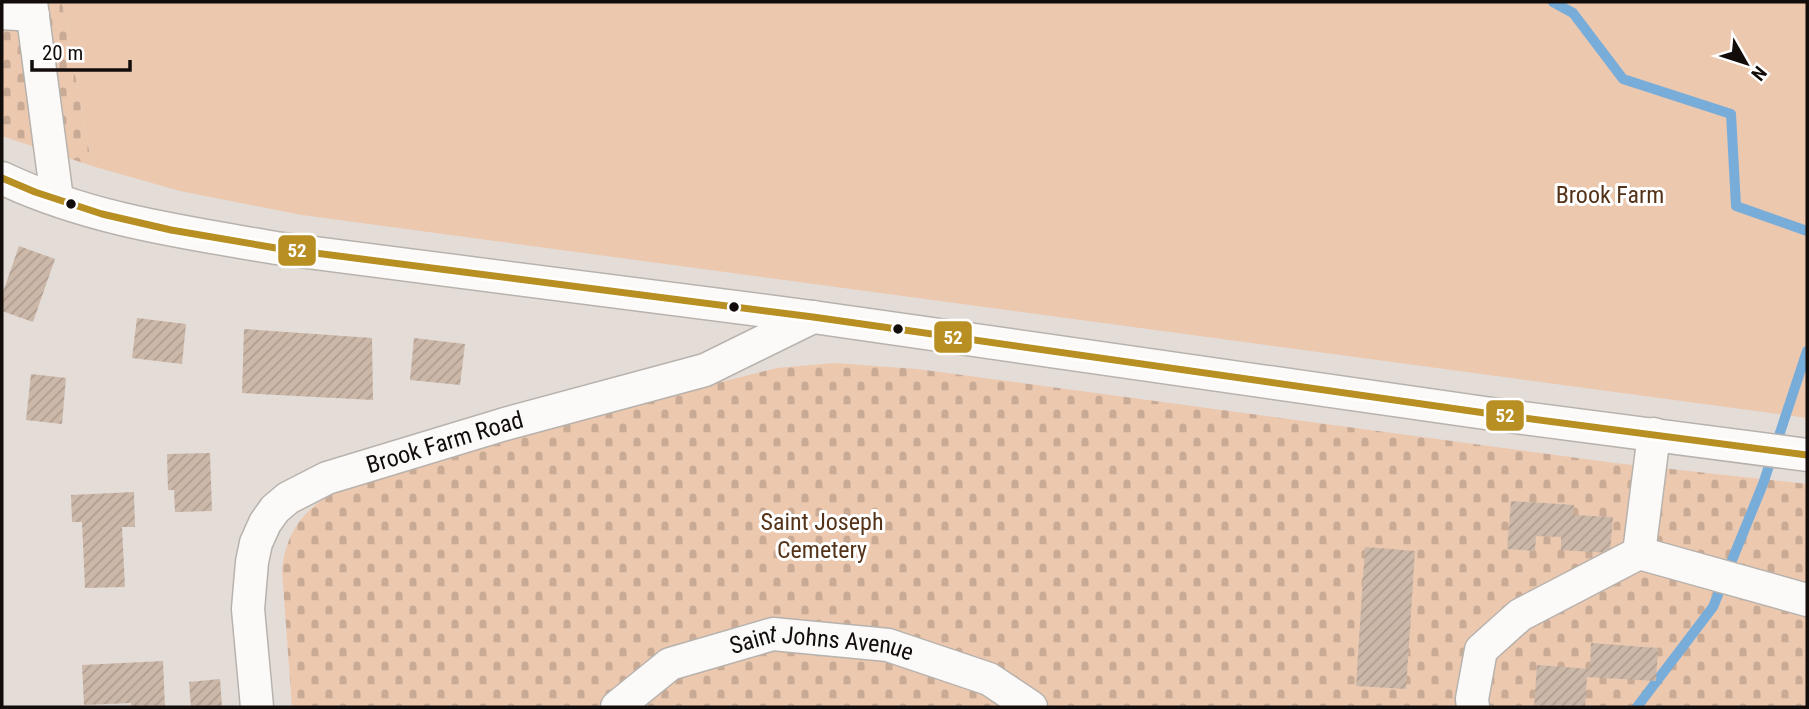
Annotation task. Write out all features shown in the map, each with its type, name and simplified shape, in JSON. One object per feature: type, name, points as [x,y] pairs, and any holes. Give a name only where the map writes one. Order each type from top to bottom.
[{"type":"street","points":[[2,13],[32,8],[57,199]]},
{"type":"street","points":[[2,178],[22,188],[89,211],[152,226],[276,248],[813,317],[1485,413],[1807,454]]},
{"type":"street","name":"Brook Farm Road","points":[[257,707],[248,609],[252,562],[256,542],[265,523],[275,509],[288,498],[327,478],[505,424],[705,370],[813,317]]},
{"type":"street","points":[[1639,553],[1654,435]]},
{"type":"street","points":[[1473,707],[1472,699],[1481,650],[1520,615],[1639,553],[1807,600]]},
{"type":"street","name":"Saint Johns Avenue","points":[[617,707],[670,664],[774,634],[888,645],[989,680],[1031,707]]},
{"type":"green space","points":[[2,2],[62,2],[92,166],[2,136]]},
{"type":"green space","name":"Brook Farm","points":[[62,2],[1807,2],[1807,418],[302,215],[180,191],[92,166]]},
{"type":"green space","name":"Saint Joseph Cemetery","points":[[834,363],[917,369],[1615,463],[1807,484],[1807,707],[292,707],[282,571],[284,557],[299,522],[316,505],[339,489],[557,423],[777,368]]},
{"type":"building","points":[[19,246],[55,259],[33,322],[2,311],[2,295]]},
{"type":"building","points":[[137,318],[186,324],[182,364],[132,358]]},
{"type":"building","points":[[244,329],[372,338],[373,400],[242,393]]},
{"type":"building","points":[[414,338],[465,344],[460,385],[410,380]]},
{"type":"building","points":[[31,374],[66,378],[62,424],[26,420]]},
{"type":"building","points":[[210,453],[212,511],[175,512],[174,490],[168,490],[167,454]]},
{"type":"building","points":[[134,492],[135,527],[122,527],[125,587],[85,588],[82,522],[72,522],[71,495]]},
{"type":"building","points":[[1511,501],[1574,505],[1573,515],[1613,517],[1610,553],[1561,550],[1561,537],[1536,536],[1535,551],[1507,549]]},
{"type":"building","points":[[1365,547],[1415,551],[1406,689],[1356,686]]},
{"type":"building","points":[[1591,643],[1658,648],[1656,681],[1587,677],[1585,707],[1534,707],[1537,665],[1590,669]]},
{"type":"building","points":[[163,661],[165,707],[131,707],[131,703],[84,705],[82,665]]},
{"type":"building","points":[[220,679],[222,707],[191,707],[189,682]]},
{"type":"waterway","points":[[1553,2],[1573,13],[1623,79],[1731,114],[1736,206],[1807,231]]},
{"type":"waterway","points":[[1637,707],[1713,607],[1763,484],[1807,351]]},
{"type":"transit line","name":"52","points":[[2,178],[102,214],[171,230],[276,248],[813,317],[1485,413],[1807,455]]}]
